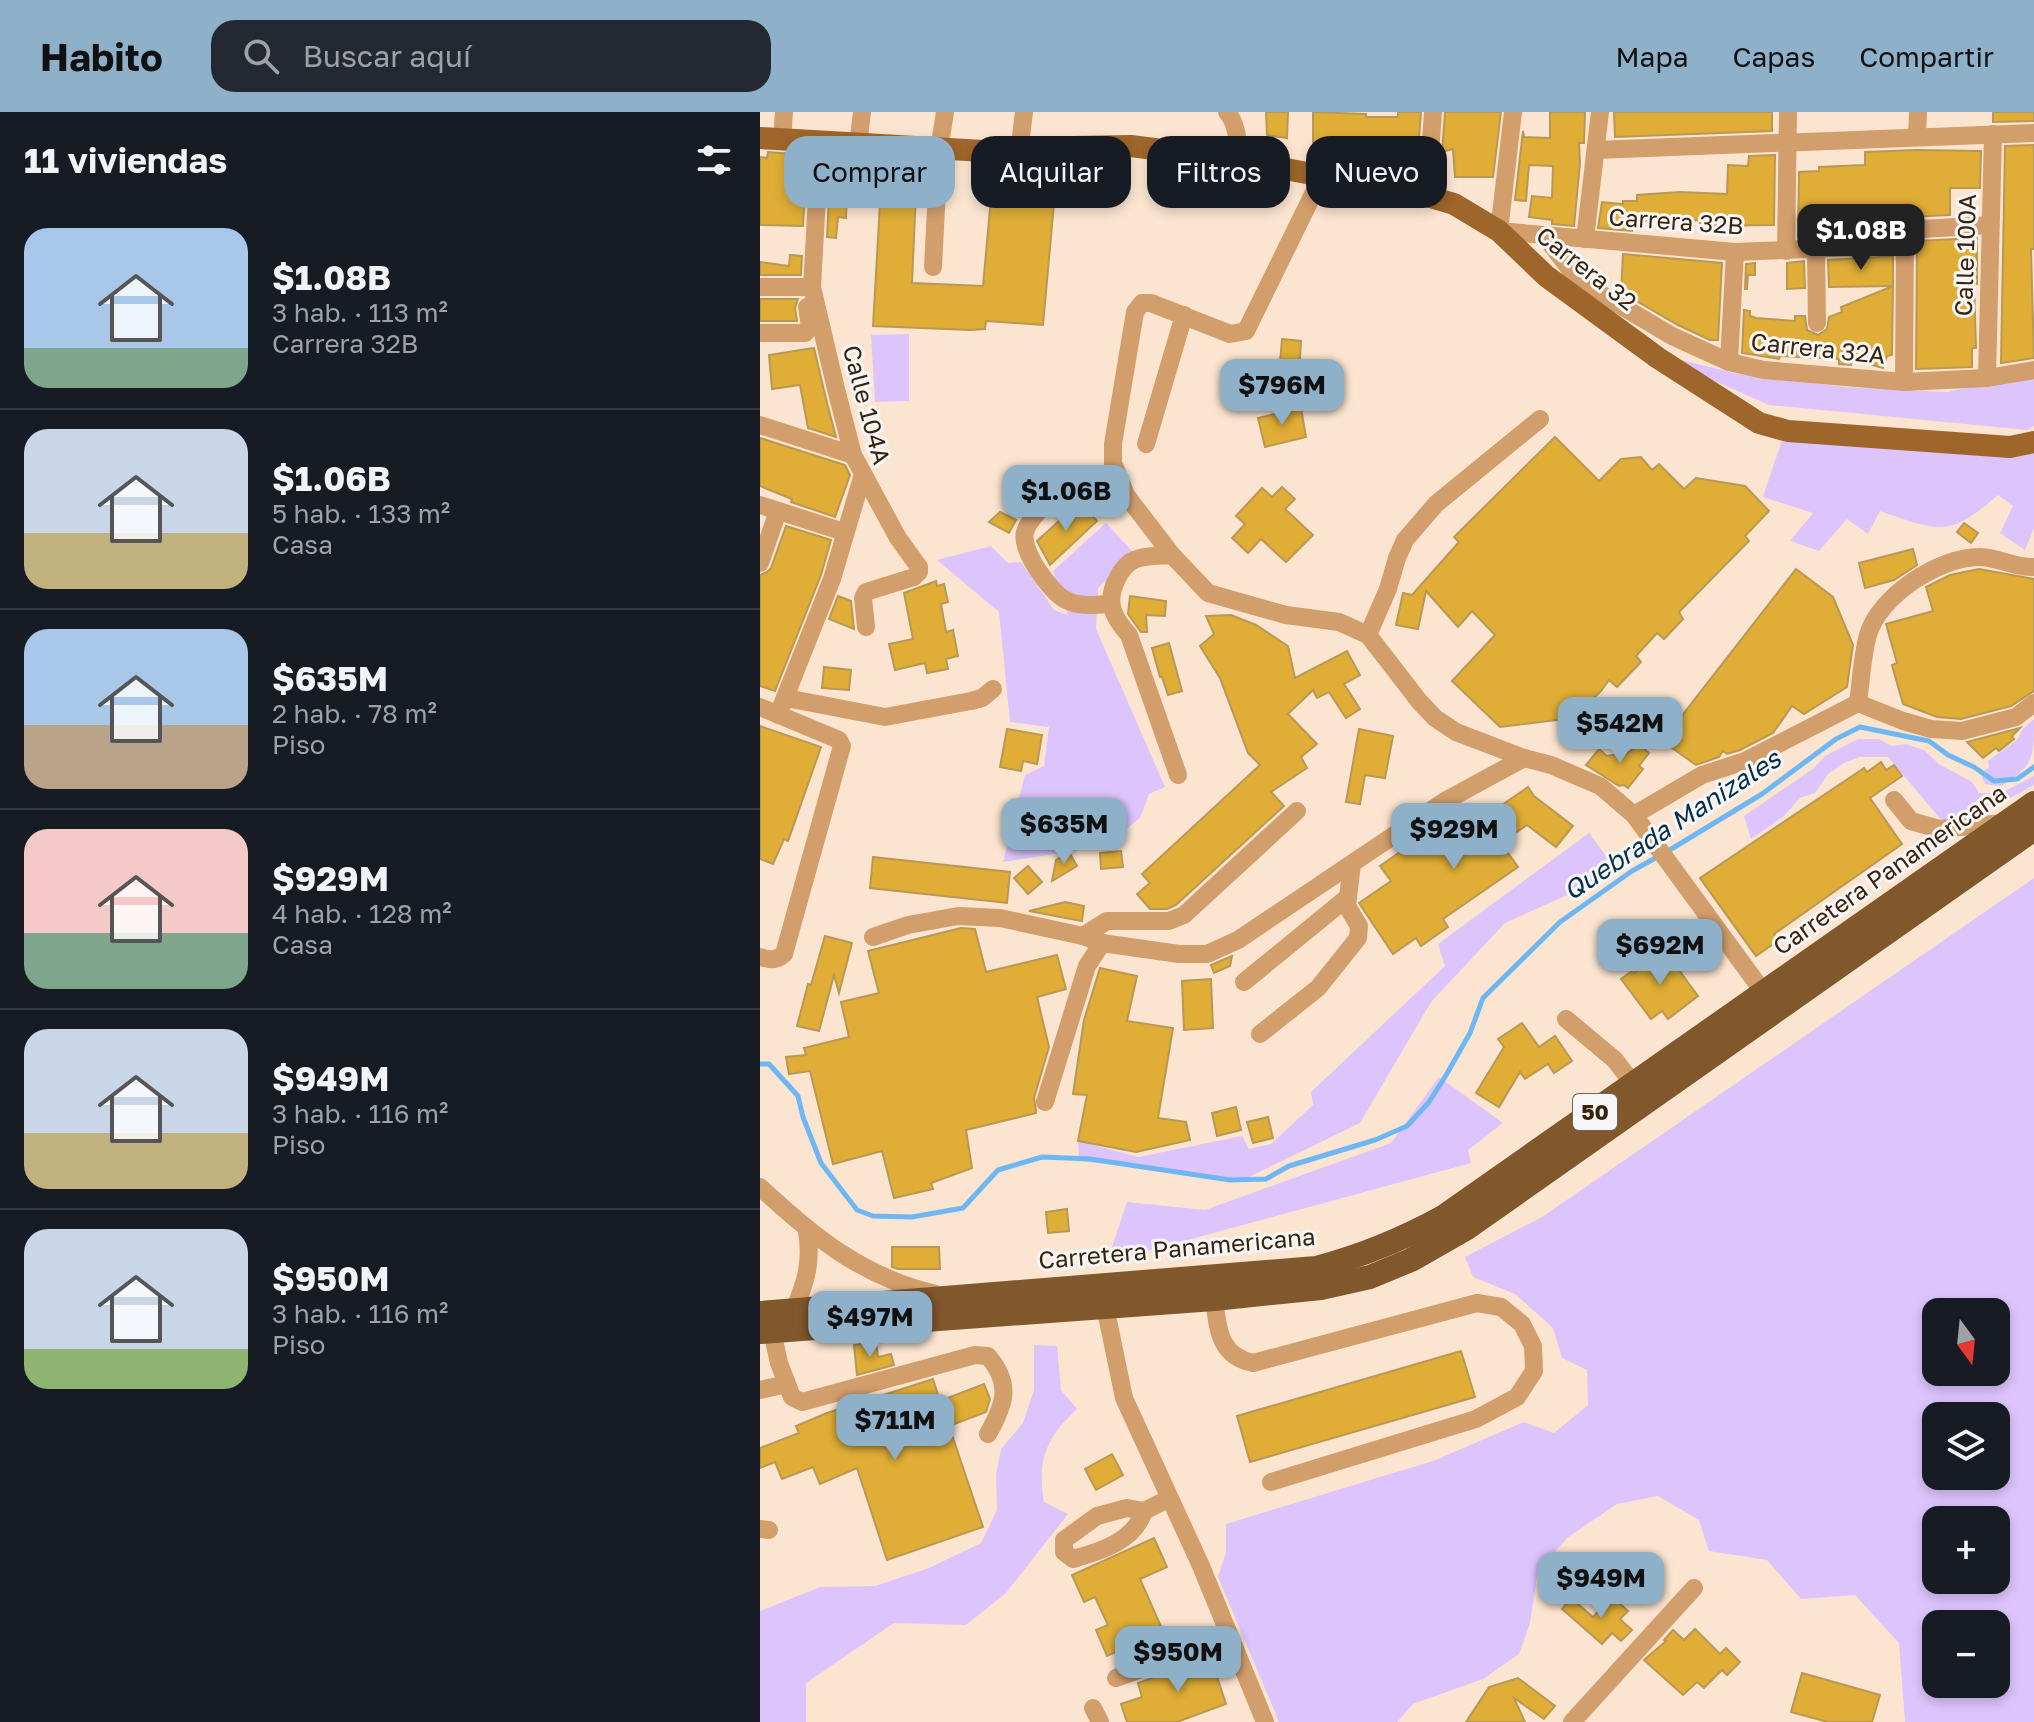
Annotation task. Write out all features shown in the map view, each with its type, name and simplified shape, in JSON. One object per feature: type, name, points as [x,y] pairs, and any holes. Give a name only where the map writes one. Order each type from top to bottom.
[{"type":"highway","name":"Carretera Panamericana","points":[[764,1326],[794,1310],[1316,1268],[1363,1255],[1400,1240],[1443,1217],[2034,803]]},
{"type":"highway","name":"Carretera Panamericana","points":[[764,1326],[1214,1299],[1321,1288],[1370,1277],[1411,1260],[1467,1228],[2034,829]]},
{"type":"main road","name":"Carrera 32","points":[[1447,202],[1499,231],[1546,276],[1590,309],[1658,358],[1759,423],[1788,431],[1994,446],[2010,447],[2034,442]]},
{"type":"street","points":[[771,138],[784,112]]},
{"type":"street","points":[[859,136],[862,112]]},
{"type":"street","points":[[941,136],[945,112]]},
{"type":"street","points":[[1021,136],[1024,112]]},
{"type":"street","points":[[1227,112],[1232,118],[1236,136]]},
{"type":"street","points":[[1431,136],[1433,112]]},
{"type":"street","points":[[1499,231],[1513,112]]},
{"type":"street","points":[[1585,239],[1600,112]]},
{"type":"street","points":[[1786,251],[1788,112]]},
{"type":"street","points":[[1917,136],[1918,112]]},
{"type":"street","points":[[1596,150],[2034,133]]},
{"type":"street","name":"Calle 100A","points":[[1987,378],[1993,134]]},
{"type":"street","name":"Calle 104A","points":[[760,333],[805,333],[810,327],[808,288],[815,208]]},
{"type":"street","points":[[933,267],[936,208]]},
{"type":"street","points":[[1306,208],[1246,331],[1230,334],[1151,303],[1142,303],[1135,312],[1113,444],[1113,463],[1126,495],[1172,555],[1208,593],[1286,615],[1339,622],[1368,635],[1435,718],[1456,732],[1551,765],[1600,786],[1634,815],[1764,993]]},
{"type":"street","name":"Carrera 32B","points":[[1499,231],[1735,252],[1861,247],[1905,230],[1990,225]]},
{"type":"street","points":[[1904,382],[1905,230]]},
{"type":"street","name":"Carrera 32A","points":[[1544,235],[1579,281],[1672,336],[1729,362],[1764,370],[1904,382],[1987,378],[2034,370]]},
{"type":"street","points":[[1816,249],[1817,323]]},
{"type":"street","points":[[1729,362],[1735,252]]},
{"type":"street","points":[[760,287],[808,288]]},
{"type":"street","name":"Calle 104A","points":[[782,706],[832,579],[863,474],[853,455],[808,288]]},
{"type":"street","points":[[1146,444],[1184,315]]},
{"type":"street","points":[[1368,635],[1405,540],[1436,504],[1540,419]]},
{"type":"street","points":[[760,425],[853,455]]},
{"type":"street","points":[[832,579],[866,592],[914,577],[919,572],[919,567],[898,538],[863,474]]},
{"type":"street","points":[[1061,488],[1028,525],[1024,537],[1028,550],[1045,579],[1065,599],[1083,606],[1110,604]]},
{"type":"street","points":[[760,563],[769,508],[844,532]]},
{"type":"street","points":[[1172,555],[1134,559],[1119,573],[1111,590],[1110,604],[1117,621],[1129,635],[1178,775]]},
{"type":"street","points":[[1858,703],[1868,634],[1883,606],[1908,586],[1935,568],[1978,557],[2023,568],[2034,567]]},
{"type":"street","points":[[866,592],[863,598],[866,627]]},
{"type":"street","points":[[760,707],[782,706],[885,717],[971,701],[982,698],[993,689]]},
{"type":"street","points":[[1634,815],[1702,775],[1745,761],[1858,703],[1917,725],[1962,731],[2016,717],[2034,703]]},
{"type":"street","points":[[760,957],[779,959],[784,954],[842,746],[839,740],[782,706]]},
{"type":"street","points":[[873,937],[908,925],[958,916],[1000,918],[1102,943],[1179,954],[1207,954],[1238,940],[1445,801],[1524,758]]},
{"type":"street","points":[[1894,800],[1911,821],[1939,829],[2004,823]]},
{"type":"street","points":[[1083,936],[1107,921],[1169,921],[1184,915],[1297,811]]},
{"type":"street","points":[[1260,1034],[1318,988],[1358,938],[1359,926],[1347,906],[1352,864]]},
{"type":"street","points":[[1244,982],[1348,897]]},
{"type":"street","points":[[1045,1102],[1087,966],[1102,943]]},
{"type":"street","points":[[1566,1019],[1615,1060],[1634,1085]]},
{"type":"street","points":[[760,1187],[807,1231],[883,1277],[905,1287],[948,1297]]},
{"type":"street","points":[[794,1310],[807,1280],[810,1250],[807,1231]]},
{"type":"street","points":[[1214,1299],[1218,1326],[1227,1350],[1239,1360],[1253,1363],[1477,1303],[1501,1307],[1522,1324],[1533,1346],[1534,1371],[1517,1397],[1476,1419],[1271,1482]]},
{"type":"street","points":[[1105,1306],[1124,1398],[1201,1566],[1261,1721]]},
{"type":"street","points":[[764,1326],[792,1397],[802,1402],[975,1355],[988,1356],[1001,1371],[1003,1392],[999,1414],[988,1434]]},
{"type":"street","points":[[760,1390],[787,1384]]},
{"type":"street","points":[[1144,1511],[1168,1499]]},
{"type":"street","points":[[1572,1722],[1694,1588]]},
{"type":"street","points":[[1116,1678],[1228,1638]]},
{"type":"shaded area","points":[[909,334],[909,401],[875,402],[871,335]]},
{"type":"shaded area","points":[[1682,360],[1738,374],[1846,387],[1947,392],[2034,372],[2034,426],[2027,430],[1769,405],[1690,370]]},
{"type":"shaded area","points":[[1782,440],[2034,448],[2034,528],[2025,550],[2000,533],[2013,506],[1998,495],[1954,525],[1930,526],[1880,511],[1868,534],[1847,519],[1819,551],[1790,541],[1813,513],[1763,497]]},
{"type":"shaded area","points":[[1106,523],[1135,554],[1098,588],[1096,629],[1165,787],[1149,794],[1140,818],[1105,846],[1003,862],[1025,775],[1044,766],[1049,727],[1010,722],[999,612],[937,560],[991,546],[1008,563],[1021,562],[1054,610],[1068,615],[1053,571]]},
{"type":"shaded area","points":[[2034,719],[2032,752],[2026,766],[2001,786],[1985,784],[1982,778],[1989,767],[1988,761],[2017,740]]},
{"type":"shaded area","points":[[1858,739],[1879,739],[1892,746],[1906,744],[1924,750],[1939,764],[1972,782],[1979,793],[2001,793],[2034,776],[2034,785],[2001,803],[1975,810],[1972,819],[1943,822],[1888,757],[1859,757],[1828,774],[1815,793],[1800,798],[1783,817],[1751,839],[1744,816],[1814,768],[1825,756]]},
{"type":"shaded area","points":[[1589,833],[1618,872],[1505,923],[1431,1002],[1360,1123],[1243,1180],[1079,1161],[1078,1141],[1138,1157],[1242,1136],[1249,1149],[1271,1144],[1313,1105],[1311,1092],[1445,966],[1438,944]]},
{"type":"shaded area","points":[[2034,878],[2034,1722],[1905,1722],[1899,1643],[1855,1595],[1801,1599],[1767,1560],[1709,1551],[1699,1520],[1658,1496],[1617,1504],[1567,1538],[1538,1571],[1530,1623],[1519,1654],[1483,1679],[1413,1704],[1397,1722],[1279,1722],[1218,1577],[1226,1552],[1226,1524],[1433,1461],[1524,1422],[1554,1433],[1588,1405],[1587,1370],[1562,1358],[1553,1328],[1515,1294],[1473,1277],[1465,1257],[1542,1217]]},
{"type":"shaded area","points":[[1439,1077],[1503,1123],[1468,1150],[1471,1163],[1107,1262],[1127,1202],[1205,1210],[1391,1143]]},
{"type":"shaded area","points":[[1034,1345],[1057,1346],[1061,1390],[1077,1409],[1051,1440],[1043,1462],[1044,1502],[1068,1514],[1006,1593],[966,1625],[894,1623],[806,1683],[806,1722],[760,1722],[760,1611],[820,1587],[875,1586],[929,1568],[981,1543],[997,1510],[996,1475],[1001,1449],[1023,1423],[1034,1390]]},
{"type":"building","points":[[1266,112],[1288,112],[1287,136],[1267,135]]},
{"type":"building","points":[[1313,112],[1398,117],[1398,112],[1421,112],[1419,136],[1313,136]]},
{"type":"building","points":[[1445,112],[1501,112],[1493,177],[1455,177],[1453,149],[1447,151],[1447,136],[1443,136]]},
{"type":"building","points":[[1550,112],[1585,112],[1584,143],[1579,143],[1574,226],[1529,217],[1532,196],[1552,198],[1553,166],[1529,165],[1526,201],[1515,200],[1523,131],[1524,137],[1550,138]]},
{"type":"building","points":[[1614,112],[1772,112],[1772,131],[1615,137]]},
{"type":"building","points":[[1993,112],[2034,112],[2034,121],[1993,122]]},
{"type":"building","points":[[2034,145],[2034,249],[2031,249],[2034,358],[2001,363],[2005,146]]},
{"type":"building","points":[[1981,151],[1980,188],[1950,188],[1950,215],[1859,219],[1860,235],[1798,237],[1799,172],[1819,171],[1819,167],[1865,165],[1865,152]]},
{"type":"building","points":[[768,152],[784,153],[784,208],[804,208],[803,226],[760,225],[760,157],[767,158]]},
{"type":"building","points":[[1775,155],[1774,225],[1700,226],[1700,220],[1632,221],[1632,231],[1598,228],[1602,202],[1623,204],[1623,201],[1637,201],[1637,195],[1680,192],[1727,194],[1728,165],[1748,166],[1749,156]]},
{"type":"building","points":[[828,208],[846,208],[846,218],[838,217],[836,238],[827,237]]},
{"type":"building","points":[[880,208],[915,208],[912,283],[983,286],[990,208],[1054,208],[1043,325],[986,321],[985,329],[970,330],[873,326]]},
{"type":"building","points":[[1977,238],[1977,284],[1974,284],[1976,348],[1972,348],[1972,367],[1916,369],[1917,241]]},
{"type":"building","points":[[1623,254],[1722,263],[1718,340],[1710,340],[1678,325],[1621,292]]},
{"type":"building","points":[[790,255],[802,256],[801,275],[760,275],[760,262],[789,266]]},
{"type":"building","points":[[1893,256],[1893,286],[1829,287],[1828,260]]},
{"type":"building","points":[[1804,261],[1805,288],[1787,289],[1787,263]]},
{"type":"building","points":[[1755,263],[1755,275],[1748,275],[1745,289],[1746,264]]},
{"type":"building","points":[[1893,286],[1892,355],[1887,356],[1883,368],[1852,359],[1851,365],[1839,364],[1839,359],[1780,356],[1779,359],[1742,353],[1744,310],[1750,311],[1750,316],[1756,318],[1795,321],[1795,316],[1805,316],[1807,330],[1818,335],[1827,329],[1829,317],[1842,312],[1841,307]]},
{"type":"building","points":[[760,299],[798,299],[795,308],[797,321],[760,321]]},
{"type":"building","points":[[1282,339],[1301,341],[1299,375],[1279,373]]},
{"type":"building","points":[[814,348],[836,437],[808,428],[800,385],[772,389],[769,355]]},
{"type":"building","points":[[1301,408],[1306,437],[1265,447],[1258,418]]},
{"type":"building","points":[[1555,437],[1599,481],[1621,459],[1641,457],[1652,470],[1659,464],[1684,489],[1696,478],[1745,486],[1769,511],[1745,536],[1749,541],[1679,612],[1683,619],[1664,639],[1657,633],[1636,656],[1641,662],[1617,687],[1609,680],[1573,718],[1500,727],[1452,681],[1495,635],[1472,611],[1458,627],[1426,591],[1418,629],[1396,625],[1403,593],[1412,595],[1459,542],[1454,537]]},
{"type":"building","points":[[760,438],[845,465],[850,475],[835,517],[791,502],[792,499],[760,486]]},
{"type":"building","points":[[1282,487],[1295,499],[1285,509],[1313,535],[1286,562],[1261,539],[1248,553],[1232,538],[1245,524],[1236,516],[1262,488],[1272,497]]},
{"type":"building","points":[[1080,502],[1097,521],[1050,565],[1037,541]]},
{"type":"building","points":[[1000,512],[1016,520],[1009,533],[989,522]]},
{"type":"building","points":[[1964,523],[1978,533],[1971,543],[1957,532]]},
{"type":"building","points":[[786,526],[831,540],[821,575],[775,691],[760,686],[760,575],[771,568]]},
{"type":"building","points":[[1913,549],[1917,565],[1894,580],[1865,588],[1859,563]]},
{"type":"building","points":[[1796,569],[1833,597],[1853,645],[1847,687],[1804,714],[1792,706],[1773,733],[1740,750],[1727,754],[1723,751],[1719,757],[1696,765],[1658,738],[1680,718]]},
{"type":"building","points":[[1979,569],[2034,579],[2034,691],[2011,706],[1961,719],[1937,717],[1903,704],[1892,665],[1897,663],[1886,624],[1933,611],[1926,587],[1950,575]]},
{"type":"building","points":[[936,581],[937,586],[944,584],[948,602],[941,604],[946,632],[953,630],[958,656],[946,659],[948,669],[927,673],[925,663],[895,670],[889,644],[913,639],[904,593]]},
{"type":"building","points":[[838,596],[851,601],[854,629],[829,619]]},
{"type":"building","points":[[1130,596],[1166,601],[1165,616],[1146,615],[1147,632],[1141,632],[1128,614]]},
{"type":"building","points":[[1231,615],[1256,625],[1288,646],[1295,678],[1347,651],[1360,675],[1344,684],[1360,709],[1346,718],[1329,692],[1317,698],[1313,690],[1288,714],[1317,744],[1301,757],[1307,768],[1271,792],[1284,806],[1176,905],[1167,909],[1150,909],[1137,894],[1150,883],[1142,874],[1260,765],[1248,753],[1220,678],[1200,646],[1214,634],[1206,616]]},
{"type":"building","points":[[1169,643],[1182,691],[1168,695],[1152,648]]},
{"type":"building","points":[[824,667],[851,670],[849,690],[822,688]]},
{"type":"building","points":[[760,726],[821,747],[788,841],[784,839],[773,864],[760,859]]},
{"type":"building","points":[[2020,728],[2012,736],[2014,739],[1983,758],[1967,742]]},
{"type":"building","points":[[1007,729],[1042,735],[1037,764],[1023,761],[1021,771],[1000,767]]},
{"type":"building","points":[[1359,729],[1393,736],[1385,778],[1365,775],[1360,804],[1346,802]]},
{"type":"building","points":[[1637,743],[1649,753],[1639,766],[1643,769],[1628,788],[1619,786],[1586,765],[1599,749],[1607,756],[1630,752]]},
{"type":"building","points":[[1881,762],[1886,770],[1894,765],[1902,776],[1870,798],[1902,844],[1774,934],[1779,940],[1756,956],[1700,878],[1864,768],[1867,772]]},
{"type":"building","points":[[1528,787],[1534,796],[1573,826],[1556,847],[1527,825],[1501,843],[1518,867],[1443,919],[1448,927],[1421,946],[1416,938],[1393,954],[1359,903],[1391,881],[1380,866],[1413,843],[1421,854],[1480,813],[1483,818]]},
{"type":"building","points":[[1121,851],[1123,867],[1101,869],[1100,853]]},
{"type":"building","points":[[1069,852],[1077,866],[1052,881],[1056,860]]},
{"type":"building","points":[[873,857],[1010,872],[1007,903],[870,888]]},
{"type":"building","points":[[1028,866],[1042,882],[1028,894],[1014,878]]},
{"type":"building","points":[[1065,902],[1084,906],[1082,921],[1029,911]]},
{"type":"building","points":[[961,928],[975,929],[986,972],[1057,955],[1066,989],[1037,997],[1049,1047],[1034,1098],[1036,1113],[966,1130],[972,1168],[931,1183],[933,1189],[894,1198],[882,1151],[833,1164],[810,1071],[789,1074],[786,1057],[806,1055],[804,1048],[849,1037],[841,1002],[879,993],[868,951]]},
{"type":"building","points":[[825,936],[852,943],[839,993],[834,975],[819,1031],[797,1026]]},
{"type":"building","points":[[1665,951],[1698,996],[1668,1019],[1662,1011],[1651,1019],[1621,979]]},
{"type":"building","points":[[1232,956],[1230,966],[1214,973],[1211,965]]},
{"type":"building","points":[[1100,968],[1137,976],[1127,1021],[1173,1028],[1158,1118],[1186,1122],[1190,1140],[1136,1152],[1078,1141],[1087,1095],[1073,1094],[1084,1020]]},
{"type":"building","points":[[1211,979],[1213,1028],[1184,1030],[1182,981]]},
{"type":"building","points":[[1522,1023],[1539,1047],[1555,1036],[1572,1061],[1554,1073],[1548,1064],[1525,1079],[1520,1072],[1499,1107],[1476,1093],[1504,1047],[1498,1039]]},
{"type":"building","points":[[1236,1107],[1241,1130],[1217,1136],[1212,1113]]},
{"type":"building","points":[[1268,1117],[1273,1138],[1253,1143],[1247,1122]]},
{"type":"building","points":[[1067,1209],[1069,1231],[1048,1233],[1046,1212]]},
{"type":"building","points":[[892,1247],[939,1247],[940,1269],[892,1267]]},
{"type":"building","points":[[876,1342],[878,1357],[891,1354],[894,1365],[857,1375],[854,1345]]},
{"type":"building","points":[[1461,1351],[1475,1397],[1250,1462],[1237,1416]]},
{"type":"building","points":[[933,1379],[940,1401],[984,1384],[990,1399],[986,1412],[949,1426],[983,1527],[887,1560],[857,1468],[820,1484],[813,1467],[782,1479],[775,1462],[760,1468],[760,1448],[799,1433],[796,1426]]},
{"type":"building","points":[[1112,1454],[1123,1475],[1096,1490],[1085,1469]]},
{"type":"building","points":[[1154,1538],[1167,1567],[1140,1579],[1163,1631],[1107,1656],[1096,1630],[1108,1625],[1095,1597],[1084,1602],[1072,1575]]},
{"type":"building","points":[[1612,1596],[1628,1611],[1620,1619],[1632,1630],[1621,1641],[1612,1633],[1602,1644],[1562,1609],[1571,1598],[1593,1617]]},
{"type":"building","points":[[1695,1629],[1720,1654],[1726,1648],[1740,1662],[1727,1675],[1722,1670],[1704,1688],[1697,1682],[1683,1695],[1644,1660],[1666,1641],[1673,1630],[1684,1640]]},
{"type":"building","points":[[1216,1655],[1221,1669],[1215,1671],[1226,1704],[1177,1722],[1127,1722],[1121,1704],[1142,1697],[1138,1683]]},
{"type":"building","points":[[1802,1673],[1880,1695],[1872,1722],[1828,1722],[1791,1712]]},
{"type":"building","points":[[1518,1678],[1555,1706],[1544,1719],[1514,1698],[1525,1722],[1466,1722],[1489,1687]]},
{"type":"waterway","name":"Quebrada Manizales","points":[[1668,851],[1762,794],[1836,739],[1860,727],[1929,741],[1994,781],[2017,779],[2034,767]]},
{"type":"waterway","name":"Quebrada Manizales","points":[[760,1064],[769,1064],[798,1096],[821,1163],[857,1210],[873,1216],[912,1217],[963,1208],[998,1170],[1042,1157],[1090,1159],[1230,1180],[1266,1179],[1289,1166],[1375,1140],[1407,1126],[1429,1102],[1445,1077],[1470,1033],[1483,998],[1560,922],[1632,871],[1659,856]]}]
